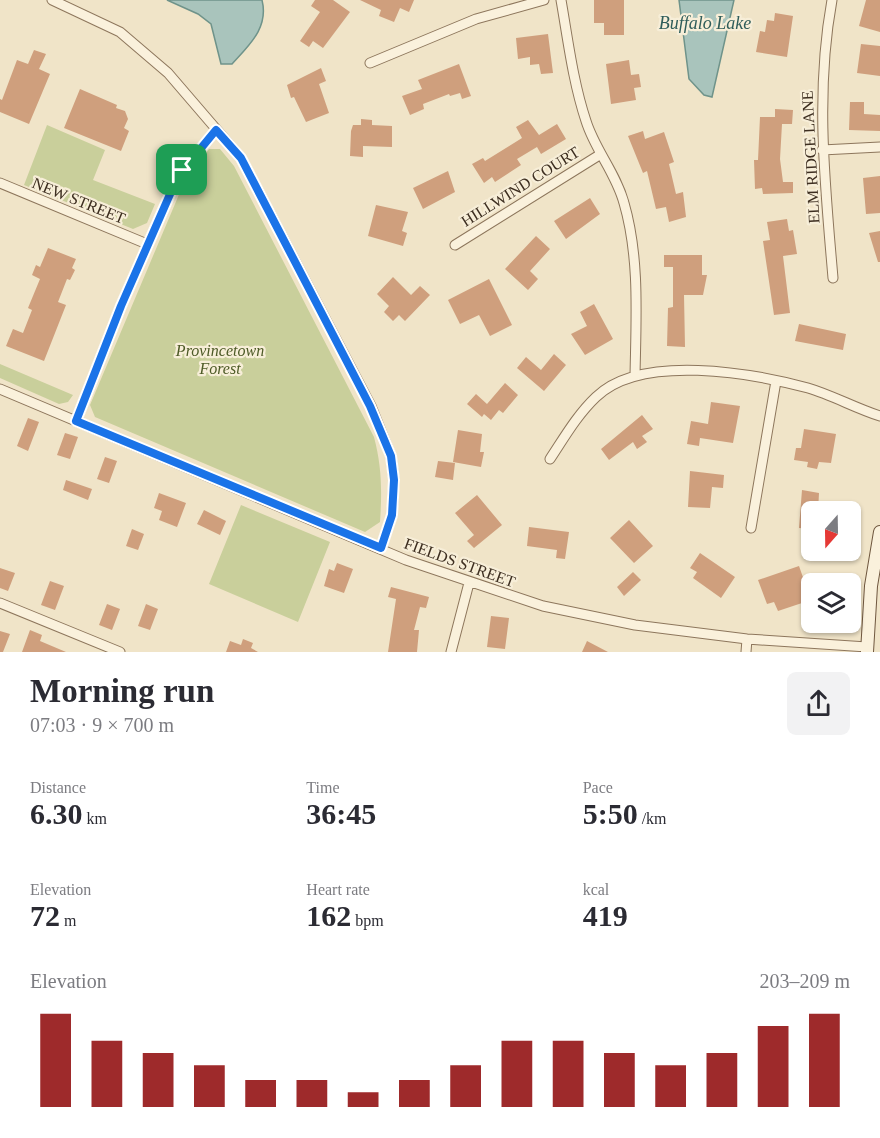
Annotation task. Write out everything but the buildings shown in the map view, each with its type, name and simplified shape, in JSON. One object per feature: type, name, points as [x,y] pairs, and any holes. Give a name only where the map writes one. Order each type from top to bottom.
[{"type":"main road","points":[[867,650],[871,586],[879,549],[880,532]]},
{"type":"street","points":[[52,0],[120,32],[168,73],[241,158],[370,406],[391,456],[394,480],[392,515],[381,548]]},
{"type":"street","points":[[370,63],[476,19],[544,0]]},
{"type":"street","points":[[561,0],[586,123],[612,171],[624,202],[632,235],[635,282],[635,376]]},
{"type":"street","name":"ELM RIDGE LANE","points":[[832,0],[825,39],[822,81],[822,150],[833,278]]},
{"type":"street","points":[[76,421],[147,244],[182,170],[216,130]]},
{"type":"street","points":[[822,150],[880,147]]},
{"type":"street","name":"HILLWIND COURT","points":[[455,245],[601,154]]},
{"type":"street","name":"NEW STREET","points":[[0,183],[147,244]]},
{"type":"street","points":[[550,459],[575,420],[597,395],[622,380],[635,376],[675,371],[723,373],[776,381],[809,388],[880,416]]},
{"type":"street","points":[[751,528],[776,381]]},
{"type":"street","name":"FIELDS STREET","points":[[0,389],[381,548],[469,583],[543,606],[635,625],[747,639],[867,650]]},
{"type":"street","points":[[451,652],[469,583]]},
{"type":"street","points":[[0,603],[120,652]]},
{"type":"street","points":[[746,652],[747,639]]},
{"type":"green space","points":[[47,125],[105,150],[93,180],[155,204],[147,223],[133,229],[24,185]]},
{"type":"green space","name":"Provincetown Forest","points":[[209,149],[220,149],[234,166],[374,437],[381,479],[380,522],[365,532],[95,417],[90,405],[183,185]]},
{"type":"green space","points":[[0,364],[73,395],[68,402],[59,404],[0,378]]},
{"type":"green space","points":[[241,505],[330,542],[298,622],[209,584]]},
{"type":"water","points":[[167,0],[262,0],[263,19],[256,35],[232,64],[221,64],[211,24],[198,14]]},
{"type":"water","name":"Buffalo Lake","points":[[679,0],[734,0],[712,97],[704,95],[689,79]]},
{"type":"route","points":[[216,130],[241,158],[370,406],[391,456],[394,480],[392,515],[381,548],[76,421],[147,244],[182,170],[216,130]]}]
